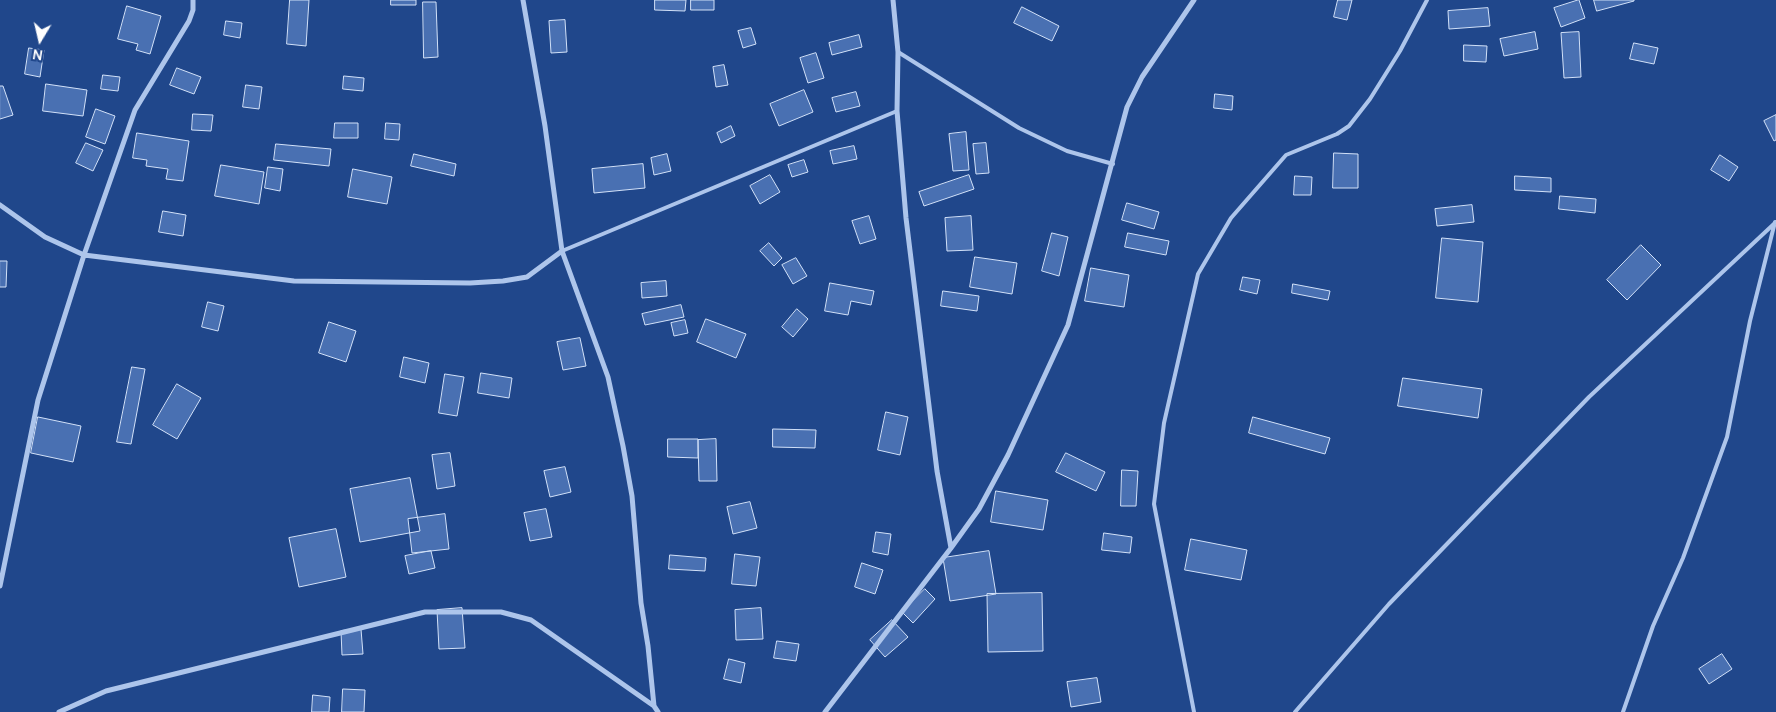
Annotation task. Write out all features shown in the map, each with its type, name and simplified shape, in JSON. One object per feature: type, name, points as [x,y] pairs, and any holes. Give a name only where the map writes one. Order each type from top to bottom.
[{"type":"street","points":[[0,586],[38,400],[84,255],[135,110],[189,22],[193,10],[193,0]]},
{"type":"street","points":[[523,0],[545,126],[562,251],[608,377],[623,446],[632,496],[654,706]]},
{"type":"street","points":[[893,0],[898,52],[897,111],[906,218],[937,471],[951,548]]},
{"type":"street","points":[[825,712],[979,509],[1008,455],[1068,325],[1127,107],[1142,77],[1194,0]]},
{"type":"street","points":[[0,205],[45,237],[84,255],[294,281],[470,283],[503,281],[527,277],[562,251]]},
{"type":"street","points":[[59,712],[106,691],[426,612],[501,612],[531,620],[654,706],[658,712]]},
{"type":"lane","points":[[1194,712],[1154,504],[1164,424],[1198,274],[1231,218],[1286,155],[1337,134],[1349,126],[1370,99],[1400,51],[1427,0]]},
{"type":"lane","points":[[898,52],[1019,128],[1067,151],[1113,164]]},
{"type":"lane","points":[[562,251],[897,111]]},
{"type":"lane","points":[[1295,712],[1388,604],[1582,404],[1776,222]]},
{"type":"lane","points":[[1623,712],[1654,626],[1683,558],[1727,437],[1750,321],[1776,222]]},
{"type":"building","points":[[290,0],[309,0],[306,46],[287,44]]},
{"type":"building","points":[[391,0],[416,0],[416,5],[391,5]]},
{"type":"building","points":[[655,0],[686,0],[685,11],[655,10]]},
{"type":"building","points":[[691,0],[714,0],[714,10],[691,10]]},
{"type":"building","points":[[1338,0],[1352,0],[1347,20],[1334,17]]},
{"type":"building","points":[[1579,0],[1585,18],[1561,27],[1554,8]]},
{"type":"building","points":[[1594,0],[1634,0],[1634,1],[1597,11]]},
{"type":"building","points":[[423,2],[436,2],[438,57],[424,58]]},
{"type":"building","points":[[127,6],[161,16],[150,54],[136,50],[138,44],[118,39]]},
{"type":"building","points":[[1022,7],[1059,26],[1052,41],[1014,23]]},
{"type":"building","points":[[1488,8],[1490,26],[1449,29],[1448,11]]},
{"type":"building","points":[[565,20],[567,52],[551,53],[549,21]]},
{"type":"building","points":[[226,21],[242,23],[240,38],[224,35]]},
{"type":"building","points":[[751,28],[756,44],[743,48],[738,31]]},
{"type":"building","points":[[1535,32],[1538,49],[1504,56],[1500,39]]},
{"type":"building","points":[[1579,32],[1581,77],[1564,78],[1561,33]]},
{"type":"building","points":[[859,35],[862,47],[832,55],[829,43]]},
{"type":"building","points":[[1634,43],[1658,48],[1654,64],[1630,59]]},
{"type":"building","points":[[1464,45],[1487,46],[1486,62],[1464,61]]},
{"type":"building","points":[[29,48],[44,50],[40,77],[25,74]]},
{"type":"building","points":[[816,53],[824,78],[808,83],[800,58]]},
{"type":"building","points":[[724,65],[728,85],[716,87],[713,67]]},
{"type":"building","points":[[177,68],[201,77],[194,94],[170,85]]},
{"type":"building","points":[[103,75],[120,77],[118,91],[101,89]]},
{"type":"building","points":[[344,76],[364,78],[363,91],[343,89]]},
{"type":"building","points":[[46,84],[87,90],[83,116],[43,111]]},
{"type":"building","points":[[246,85],[262,87],[259,109],[243,107]]},
{"type":"building","points":[[0,86],[3,86],[13,115],[0,119]]},
{"type":"building","points":[[804,90],[813,112],[779,126],[770,104]]},
{"type":"building","points":[[856,92],[860,106],[836,112],[832,98]]},
{"type":"building","points":[[1215,94],[1233,96],[1232,110],[1214,108]]},
{"type":"building","points":[[96,109],[115,116],[105,144],[86,137]]},
{"type":"building","points":[[193,114],[213,115],[211,131],[192,130]]},
{"type":"building","points":[[1776,115],[1776,140],[1774,141],[1764,121]]},
{"type":"building","points":[[335,123],[358,123],[358,138],[334,138]]},
{"type":"building","points":[[386,123],[400,124],[399,140],[385,139]]},
{"type":"building","points":[[731,126],[735,136],[721,143],[717,133]]},
{"type":"building","points":[[966,132],[969,170],[953,171],[949,134]]},
{"type":"building","points":[[137,133],[189,141],[183,181],[166,179],[168,169],[146,166],[147,160],[133,158]]},
{"type":"building","points":[[86,143],[103,150],[93,171],[76,163]]},
{"type":"building","points":[[986,143],[989,173],[976,174],[973,144]]},
{"type":"building","points":[[276,144],[331,149],[329,166],[274,160]]},
{"type":"building","points":[[854,146],[857,159],[833,164],[830,151]]},
{"type":"building","points":[[1334,153],[1358,154],[1358,188],[1333,188]]},
{"type":"building","points":[[414,154],[456,164],[454,176],[411,166]]},
{"type":"building","points":[[667,154],[671,171],[654,175],[651,158]]},
{"type":"building","points":[[1720,155],[1738,167],[1729,181],[1711,170]]},
{"type":"building","points":[[804,160],[808,172],[792,177],[788,165]]},
{"type":"building","points":[[643,164],[645,188],[594,193],[592,169]]},
{"type":"building","points":[[221,165],[264,172],[259,204],[215,196]]},
{"type":"building","points":[[268,167],[283,169],[280,191],[265,188]]},
{"type":"building","points":[[353,169],[392,177],[387,204],[348,197]]},
{"type":"building","points":[[770,175],[780,192],[760,204],[750,186]]},
{"type":"building","points":[[969,175],[974,189],[924,206],[919,192]]},
{"type":"building","points":[[1295,176],[1312,177],[1311,195],[1294,195]]},
{"type":"building","points":[[1515,176],[1551,178],[1551,192],[1515,190]]},
{"type":"building","points":[[1560,196],[1596,199],[1595,213],[1559,209]]},
{"type":"building","points":[[1127,203],[1159,212],[1154,229],[1122,220]]},
{"type":"building","points":[[1472,205],[1474,222],[1437,226],[1435,209]]},
{"type":"building","points":[[163,211],[186,215],[183,236],[159,232]]},
{"type":"building","points":[[869,216],[876,239],[860,244],[852,221]]},
{"type":"building","points":[[971,216],[973,250],[947,251],[945,218]]},
{"type":"building","points":[[1052,233],[1068,237],[1059,276],[1042,271]]},
{"type":"building","points":[[1128,233],[1169,241],[1166,255],[1125,247]]},
{"type":"building","points":[[1442,238],[1483,242],[1478,302],[1436,298]]},
{"type":"building","points":[[769,243],[782,258],[774,266],[760,251]]},
{"type":"building","points":[[1641,245],[1661,265],[1627,300],[1607,280]]},
{"type":"building","points":[[975,257],[1017,263],[1012,294],[970,287]]},
{"type":"building","points":[[796,258],[807,276],[793,284],[782,265]]},
{"type":"building","points":[[0,261],[7,261],[6,287],[0,287]]},
{"type":"building","points":[[1091,268],[1129,275],[1124,307],[1085,301]]},
{"type":"building","points":[[1243,277],[1260,280],[1257,294],[1240,290]]},
{"type":"building","points":[[666,281],[667,296],[642,298],[641,283]]},
{"type":"building","points":[[830,283],[874,291],[871,305],[851,301],[848,315],[825,311]]},
{"type":"building","points":[[1293,284],[1330,291],[1328,300],[1292,293]]},
{"type":"building","points":[[943,291],[979,296],[977,311],[941,306]]},
{"type":"building","points":[[208,302],[224,306],[218,331],[202,327]]},
{"type":"building","points":[[681,305],[684,317],[645,325],[642,314]]},
{"type":"building","points":[[797,309],[808,319],[793,337],[782,327]]},
{"type":"building","points":[[706,319],[746,334],[736,358],[697,342]]},
{"type":"building","points":[[685,320],[688,333],[674,336],[671,323]]},
{"type":"building","points":[[329,322],[356,331],[346,362],[319,353]]},
{"type":"building","points":[[580,338],[586,366],[563,370],[557,342]]},
{"type":"building","points":[[404,357],[429,363],[425,383],[400,377]]},
{"type":"building","points":[[132,367],[145,369],[131,444],[117,442]]},
{"type":"building","points":[[481,373],[512,378],[509,398],[478,393]]},
{"type":"building","points":[[445,374],[464,377],[457,416],[439,413]]},
{"type":"building","points":[[1403,378],[1482,389],[1478,418],[1398,406]]},
{"type":"building","points":[[177,384],[201,398],[177,439],[153,425]]},
{"type":"building","points":[[886,412],[908,417],[900,455],[878,450]]},
{"type":"building","points":[[38,417],[81,426],[73,462],[31,453]]},
{"type":"building","points":[[1253,417],[1330,438],[1325,454],[1249,433]]},
{"type":"building","points":[[773,429],[816,430],[815,448],[773,447]]},
{"type":"building","points":[[668,439],[698,439],[698,458],[668,457]]},
{"type":"building","points":[[716,439],[717,481],[699,481],[698,440]]},
{"type":"building","points":[[450,453],[455,486],[437,489],[432,455]]},
{"type":"building","points":[[1066,453],[1105,472],[1096,491],[1056,472]]},
{"type":"building","points":[[565,467],[571,492],[550,497],[544,471]]},
{"type":"building","points":[[1122,470],[1138,471],[1136,506],[1121,506]]},
{"type":"building","points":[[410,478],[420,531],[360,542],[350,489]]},
{"type":"building","points":[[996,491],[1048,500],[1043,530],[991,522]]},
{"type":"building","points":[[750,502],[757,528],[733,534],[727,507]]},
{"type":"building","points":[[546,509],[552,537],[530,541],[524,513]]},
{"type":"building","points":[[445,514],[449,549],[412,553],[408,519]]},
{"type":"building","points":[[336,529],[346,577],[299,587],[289,538]]},
{"type":"building","points":[[876,532],[891,534],[888,555],[873,552]]},
{"type":"building","points":[[1104,533],[1132,537],[1130,553],[1102,550]]},
{"type":"building","points":[[1191,539],[1247,550],[1241,580],[1185,570]]},
{"type":"building","points":[[431,551],[435,568],[409,574],[405,556]]},
{"type":"building","points":[[989,551],[996,594],[950,601],[943,558]]},
{"type":"building","points":[[735,554],[760,557],[756,586],[732,584]]},
{"type":"building","points":[[670,555],[706,558],[705,571],[669,569]]},
{"type":"building","points":[[862,563],[883,570],[875,594],[855,587]]},
{"type":"building","points":[[925,589],[935,599],[913,623],[902,612]]},
{"type":"building","points":[[1042,593],[1043,651],[988,652],[987,594]]},
{"type":"building","points":[[462,608],[465,648],[439,649],[437,610]]},
{"type":"building","points":[[761,608],[763,639],[736,640],[735,610]]},
{"type":"building","points":[[892,620],[908,637],[885,657],[870,640]]},
{"type":"building","points":[[361,629],[363,654],[342,655],[341,631]]},
{"type":"building","points":[[777,641],[799,644],[796,661],[774,658]]},
{"type":"building","points":[[1722,654],[1732,669],[1709,684],[1699,669]]},
{"type":"building","points":[[729,659],[745,663],[741,683],[724,679]]},
{"type":"building","points":[[1097,678],[1101,702],[1071,707],[1067,682]]},
{"type":"building","points":[[343,689],[365,690],[364,712],[342,712]]},
{"type":"building","points":[[313,695],[330,697],[329,712],[312,712]]}]
